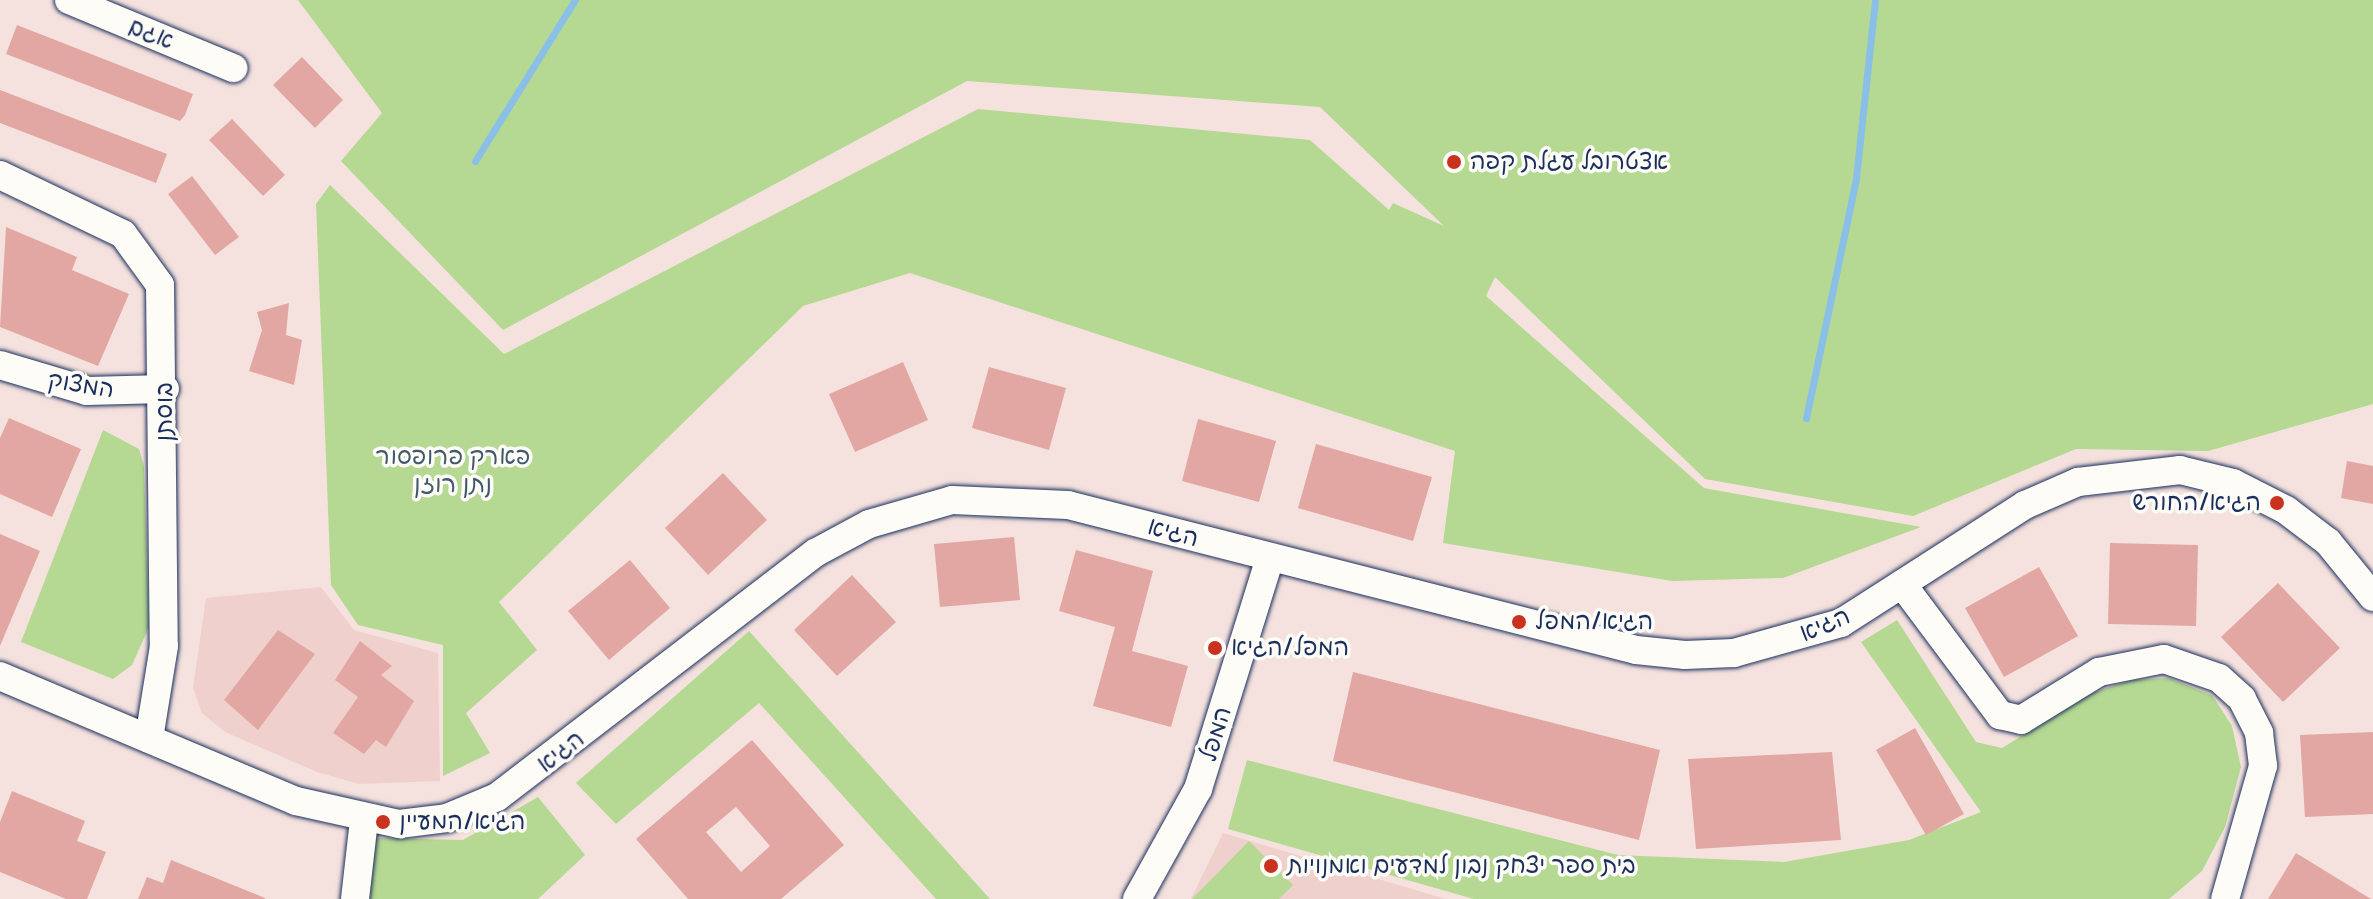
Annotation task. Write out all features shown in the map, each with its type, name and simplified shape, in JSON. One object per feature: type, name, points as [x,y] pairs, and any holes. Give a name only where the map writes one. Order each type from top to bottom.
[{"type":"street","name":"אגם","points":[[69,0],[233,68]]},
{"type":"street","name":"בוסתן","points":[[0,175],[111,225],[143,252],[163,297],[164,646],[149,739]]},
{"type":"street","name":"המצוק","points":[[0,365],[87,391],[165,389]]},
{"type":"street","name":"הגיא","points":[[0,676],[296,801],[364,820],[423,823],[497,797],[806,559],[896,513],[952,500],[1039,500],[1636,650],[1685,655],[1789,640],[1841,623],[2025,505],[2078,482],[2180,470],[2233,483],[2286,510],[2328,542],[2371,589]]},
{"type":"street","name":"המפל","points":[[1137,899],[1198,789],[1270,558]]},
{"type":"street","points":[[1902,584],[2000,715],[2021,720],[2099,672],[2164,659],[2219,678],[2242,699],[2259,733],[2263,766],[2225,899]]},
{"type":"street","points":[[355,899],[364,820]]},
{"type":"shaded area","points":[[321,587],[354,630],[438,653],[440,781],[359,784],[317,772],[225,732],[202,713],[193,688],[206,598]]},
{"type":"shaded area","name":"בית ספר יצחק נבון למדעים ואמנויות","points":[[1223,833],[1446,899],[1191,899]]},
{"type":"green space","name":"פארק פרופסור נתן רוזן","points":[[298,0],[2373,0],[2373,404],[2208,451],[2076,449],[1913,516],[1705,479],[1495,277],[1486,296],[1704,488],[1921,527],[1783,578],[1672,581],[1443,543],[1455,451],[910,273],[803,306],[499,602],[537,650],[466,713],[490,753],[443,776],[443,645],[358,625],[331,585],[316,204],[330,185],[504,354],[978,109],[1310,140],[1389,210],[1393,203],[1444,226],[1320,107],[967,81],[503,330],[341,161],[382,113]]},
{"type":"green space","points":[[103,430],[139,449],[144,466],[149,627],[132,665],[113,679],[21,642]]},
{"type":"green space","points":[[1897,620],[1976,742],[2002,748],[2091,693],[2133,680],[2168,678],[2212,695],[2232,726],[2241,767],[2225,827],[2202,871],[2169,899],[1474,899],[1228,829],[1247,760],[1618,855],[1784,862],[1909,840],[1981,812],[1861,642]]},
{"type":"green space","points":[[749,631],[990,899],[936,899],[759,703],[616,824],[576,783]]},
{"type":"green space","points":[[538,797],[585,855],[538,899],[368,899],[375,838],[463,840]]},
{"type":"green space","points":[[1249,841],[1293,885],[1279,899],[1192,899]]},
{"type":"building","points":[[17,25],[193,94],[185,115],[180,121],[6,54]]},
{"type":"building","points":[[302,57],[343,100],[315,128],[273,85]]},
{"type":"building","points":[[0,90],[167,154],[156,183],[0,123]]},
{"type":"building","points":[[232,119],[285,175],[263,196],[209,140]]},
{"type":"building","points":[[192,176],[239,237],[215,255],[168,194]]},
{"type":"building","points":[[6,227],[77,257],[72,270],[129,294],[98,366],[0,327]]},
{"type":"building","points":[[289,303],[286,335],[302,340],[294,385],[249,371],[262,330],[257,312]]},
{"type":"building","points":[[903,362],[928,420],[855,452],[829,394]]},
{"type":"building","points":[[989,367],[1066,388],[1049,450],[972,428]]},
{"type":"building","points":[[9,418],[81,449],[52,517],[0,494],[0,438]]},
{"type":"building","points":[[1198,419],[1276,441],[1259,502],[1182,481]]},
{"type":"building","points":[[1316,444],[1432,477],[1413,541],[1298,508]]},
{"type":"building","points":[[2347,461],[2373,466],[2373,504],[2341,498]]},
{"type":"building","points":[[723,473],[767,520],[708,575],[665,528]]},
{"type":"building","points":[[0,534],[40,551],[0,646]]},
{"type":"building","points":[[1014,537],[1020,600],[940,607],[934,544]]},
{"type":"building","points":[[2110,543],[2198,545],[2196,626],[2108,624]]},
{"type":"building","points":[[1076,550],[1153,571],[1132,651],[1188,666],[1171,727],[1093,706],[1115,627],[1059,611]]},
{"type":"building","points":[[630,560],[670,608],[609,660],[568,611]]},
{"type":"building","points":[[2039,567],[2078,636],[2004,677],[1965,608]]},
{"type":"building","points":[[852,575],[896,622],[837,676],[794,630]]},
{"type":"building","points":[[2278,583],[2340,648],[2283,702],[2221,637]]},
{"type":"building","points":[[278,630],[315,654],[258,730],[224,700]]},
{"type":"building","points":[[360,641],[392,666],[381,675],[414,701],[386,747],[376,740],[364,754],[333,733],[358,697],[335,680]]},
{"type":"building","points":[[1353,672],[1660,750],[1639,840],[1333,761]]},
{"type":"building","points":[[1915,728],[1964,814],[1926,835],[1876,750]]},
{"type":"building","points":[[2373,732],[2373,814],[2305,817],[2300,735]]},
{"type":"building","points":[[752,740],[844,845],[781,899],[688,899],[636,839]],"holes":[[[736,807],[770,846],[741,872],[706,832]]]},
{"type":"building","points":[[1832,752],[1841,840],[1696,849],[1688,759]]},
{"type":"building","points":[[12,791],[85,821],[77,841],[106,852],[87,899],[66,899],[0,872],[0,822]]},
{"type":"building","points":[[2296,853],[2371,899],[2268,899]]},
{"type":"building","points":[[171,860],[265,899],[138,899],[147,877],[163,883]]},
{"type":"waterway","points":[[475,161],[575,0]]},
{"type":"waterway","points":[[1806,418],[1856,178],[1875,0]]},
{"type":"place","name":"אצטרובל עגלת קפה","points":[[1454,162]]},
{"type":"place","name":"הגיא/החורש","points":[[2277,503]]},
{"type":"place","name":"הגיא/המפל","points":[[1519,622]]},
{"type":"place","name":"המפל/הגיא","points":[[1215,648]]},
{"type":"place","name":"הגיא/המעיין","points":[[383,822]]},
{"type":"place","name":"בית ספר יצחק נבון למדעים ואמנויות","points":[[1271,866]]}]
